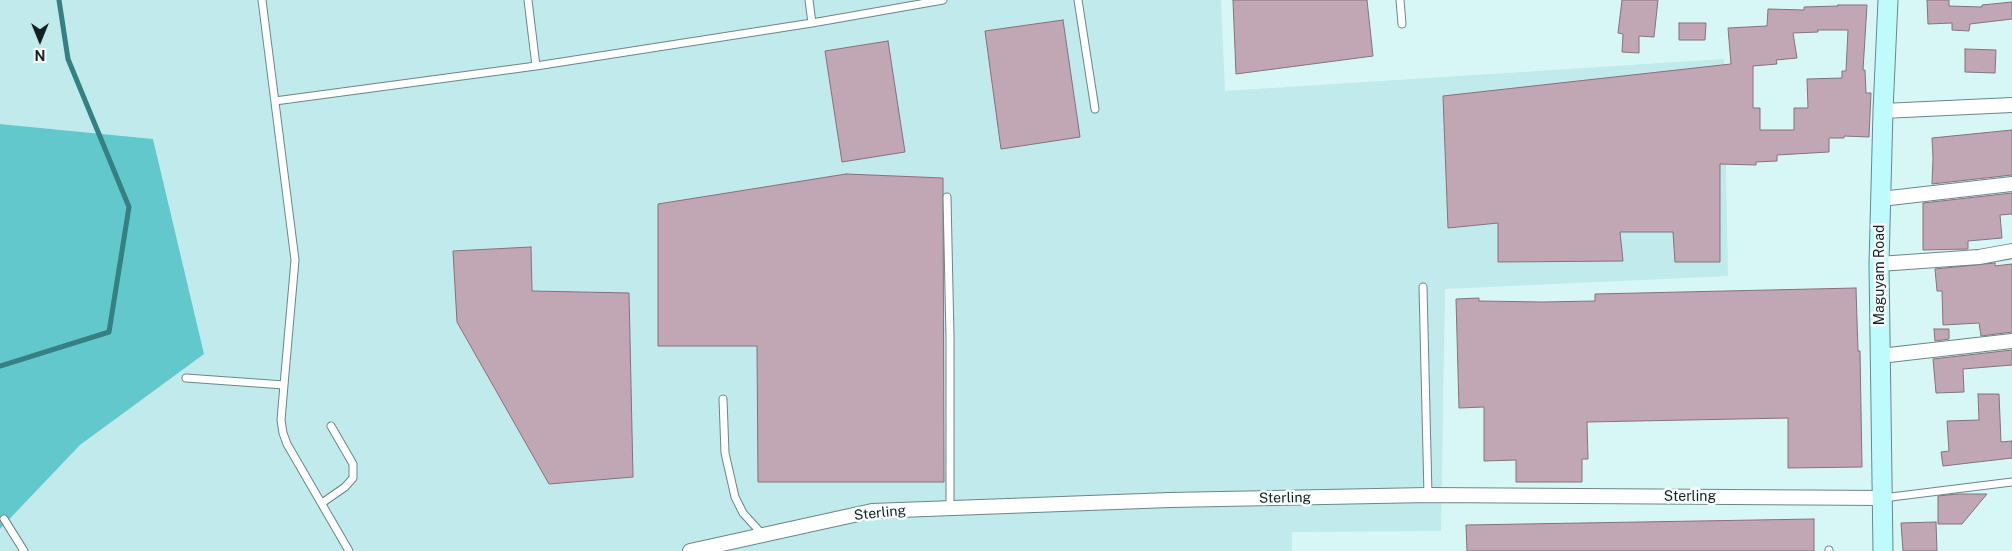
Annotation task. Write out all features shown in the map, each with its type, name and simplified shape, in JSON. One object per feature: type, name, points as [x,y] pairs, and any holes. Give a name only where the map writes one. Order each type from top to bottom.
[{"type":"main road","name":"Maguyam Road","points":[[1883,551],[1880,264],[1882,111],[1888,0]]},
{"type":"street","points":[[1882,111],[2012,105]]},
{"type":"street","points":[[1881,199],[2012,184]]},
{"type":"street","points":[[1880,264],[1979,257],[2012,251]]},
{"type":"street","points":[[1880,356],[2012,341]]},
{"type":"street","name":"Sterling","points":[[690,551],[872,511],[1170,500],[1428,495],[1883,498]]},
{"type":"lane","points":[[262,0],[295,260],[281,420],[283,434],[349,551]]},
{"type":"lane","points":[[528,0],[536,66]]},
{"type":"lane","points":[[809,0],[812,23]]},
{"type":"lane","points":[[276,101],[536,66],[812,23],[943,0]]},
{"type":"lane","points":[[1078,0],[1095,108]]},
{"type":"lane","points":[[1400,0],[1402,24]]},
{"type":"lane","points":[[947,197],[950,337],[950,509]]},
{"type":"lane","points":[[1424,287],[1428,495]]},
{"type":"lane","points":[[186,378],[284,385]]},
{"type":"lane","points":[[722,399],[725,453],[735,497],[744,513],[763,535]]},
{"type":"lane","points":[[322,503],[345,487],[353,478],[352,464],[331,426]]},
{"type":"lane","points":[[1883,498],[2012,482]]},
{"type":"lane","points":[[4,518],[24,551]]},
{"type":"shaded area","points":[[0,0],[1221,0],[1225,91],[1724,59],[1728,276],[1445,289],[1441,531],[1292,532],[1292,551],[0,551],[0,529],[80,445],[203,354],[153,139],[0,124]]},
{"type":"shaded area","points":[[0,124],[153,139],[204,354],[80,445],[0,529]]},
{"type":"building","points":[[1233,0],[1367,0],[1373,56],[1236,74]]},
{"type":"building","points":[[1622,0],[1658,0],[1654,37],[1639,36],[1639,53],[1622,52],[1623,34],[1618,33]]},
{"type":"building","points":[[1927,0],[1949,0],[1949,6],[1982,7],[1982,5],[2012,2],[2012,19],[1970,24],[1969,31],[1952,30],[1952,23],[1928,24]]},
{"type":"building","points":[[1867,5],[1863,70],[1865,70],[1866,93],[1871,93],[1869,137],[1844,136],[1844,138],[1829,138],[1829,152],[1777,155],[1777,161],[1756,162],[1756,165],[1720,164],[1720,262],[1675,262],[1673,232],[1620,232],[1623,261],[1498,262],[1498,223],[1448,228],[1443,96],[1731,64],[1728,28],[1767,26],[1768,9],[1804,10],[1804,7]],"holes":[[[1818,30],[1848,30],[1846,71],[1842,71],[1842,78],[1807,79],[1808,108],[1794,108],[1794,130],[1760,130],[1760,108],[1753,108],[1753,66],[1777,64],[1776,60],[1797,58],[1793,33],[1818,32]]]},
{"type":"building","points":[[1063,20],[1080,137],[1001,149],[985,31]]},
{"type":"building","points":[[1679,23],[1706,23],[1705,40],[1679,40]]},
{"type":"building","points":[[888,41],[905,152],[842,162],[825,51]]},
{"type":"building","points":[[1965,49],[1996,50],[1995,73],[1965,72]]},
{"type":"building","points":[[2012,130],[2012,175],[1932,184],[1932,138]]},
{"type":"building","points":[[846,174],[943,178],[944,482],[758,482],[757,346],[658,346],[658,204]]},
{"type":"building","points":[[2012,193],[2012,214],[2000,215],[2002,238],[1968,241],[1968,249],[1923,250],[1923,203]]},
{"type":"building","points":[[531,247],[532,291],[629,293],[633,477],[549,484],[457,322],[453,251]]},
{"type":"building","points":[[1995,263],[1995,266],[2012,264],[2012,332],[1981,336],[1979,323],[1943,325],[1942,291],[1937,291],[1935,269]]},
{"type":"building","points":[[1856,288],[1858,351],[1860,351],[1862,467],[1788,468],[1788,418],[1587,422],[1588,459],[1582,459],[1582,482],[1516,482],[1516,460],[1484,461],[1484,407],[1459,408],[1456,299],[1479,298],[1479,301],[1542,302],[1595,301],[1595,294]]},
{"type":"building","points":[[1934,329],[1949,329],[1949,339],[1935,341]]},
{"type":"building","points":[[2012,350],[2012,365],[1963,369],[1964,392],[1936,393],[1933,359]]},
{"type":"building","points":[[1978,394],[1999,394],[2001,442],[2012,441],[2012,458],[1943,466],[1941,452],[1949,451],[1947,421],[1979,420]]},
{"type":"building","points":[[1987,494],[1962,524],[1938,524],[1938,496]]},
{"type":"building","points":[[1814,519],[1814,551],[1467,551],[1466,525]]},
{"type":"building","points":[[1936,522],[1937,551],[1903,551],[1901,523]]},
{"type":"waterway","points":[[0,366],[109,332],[129,207],[68,59],[59,0]]}]
